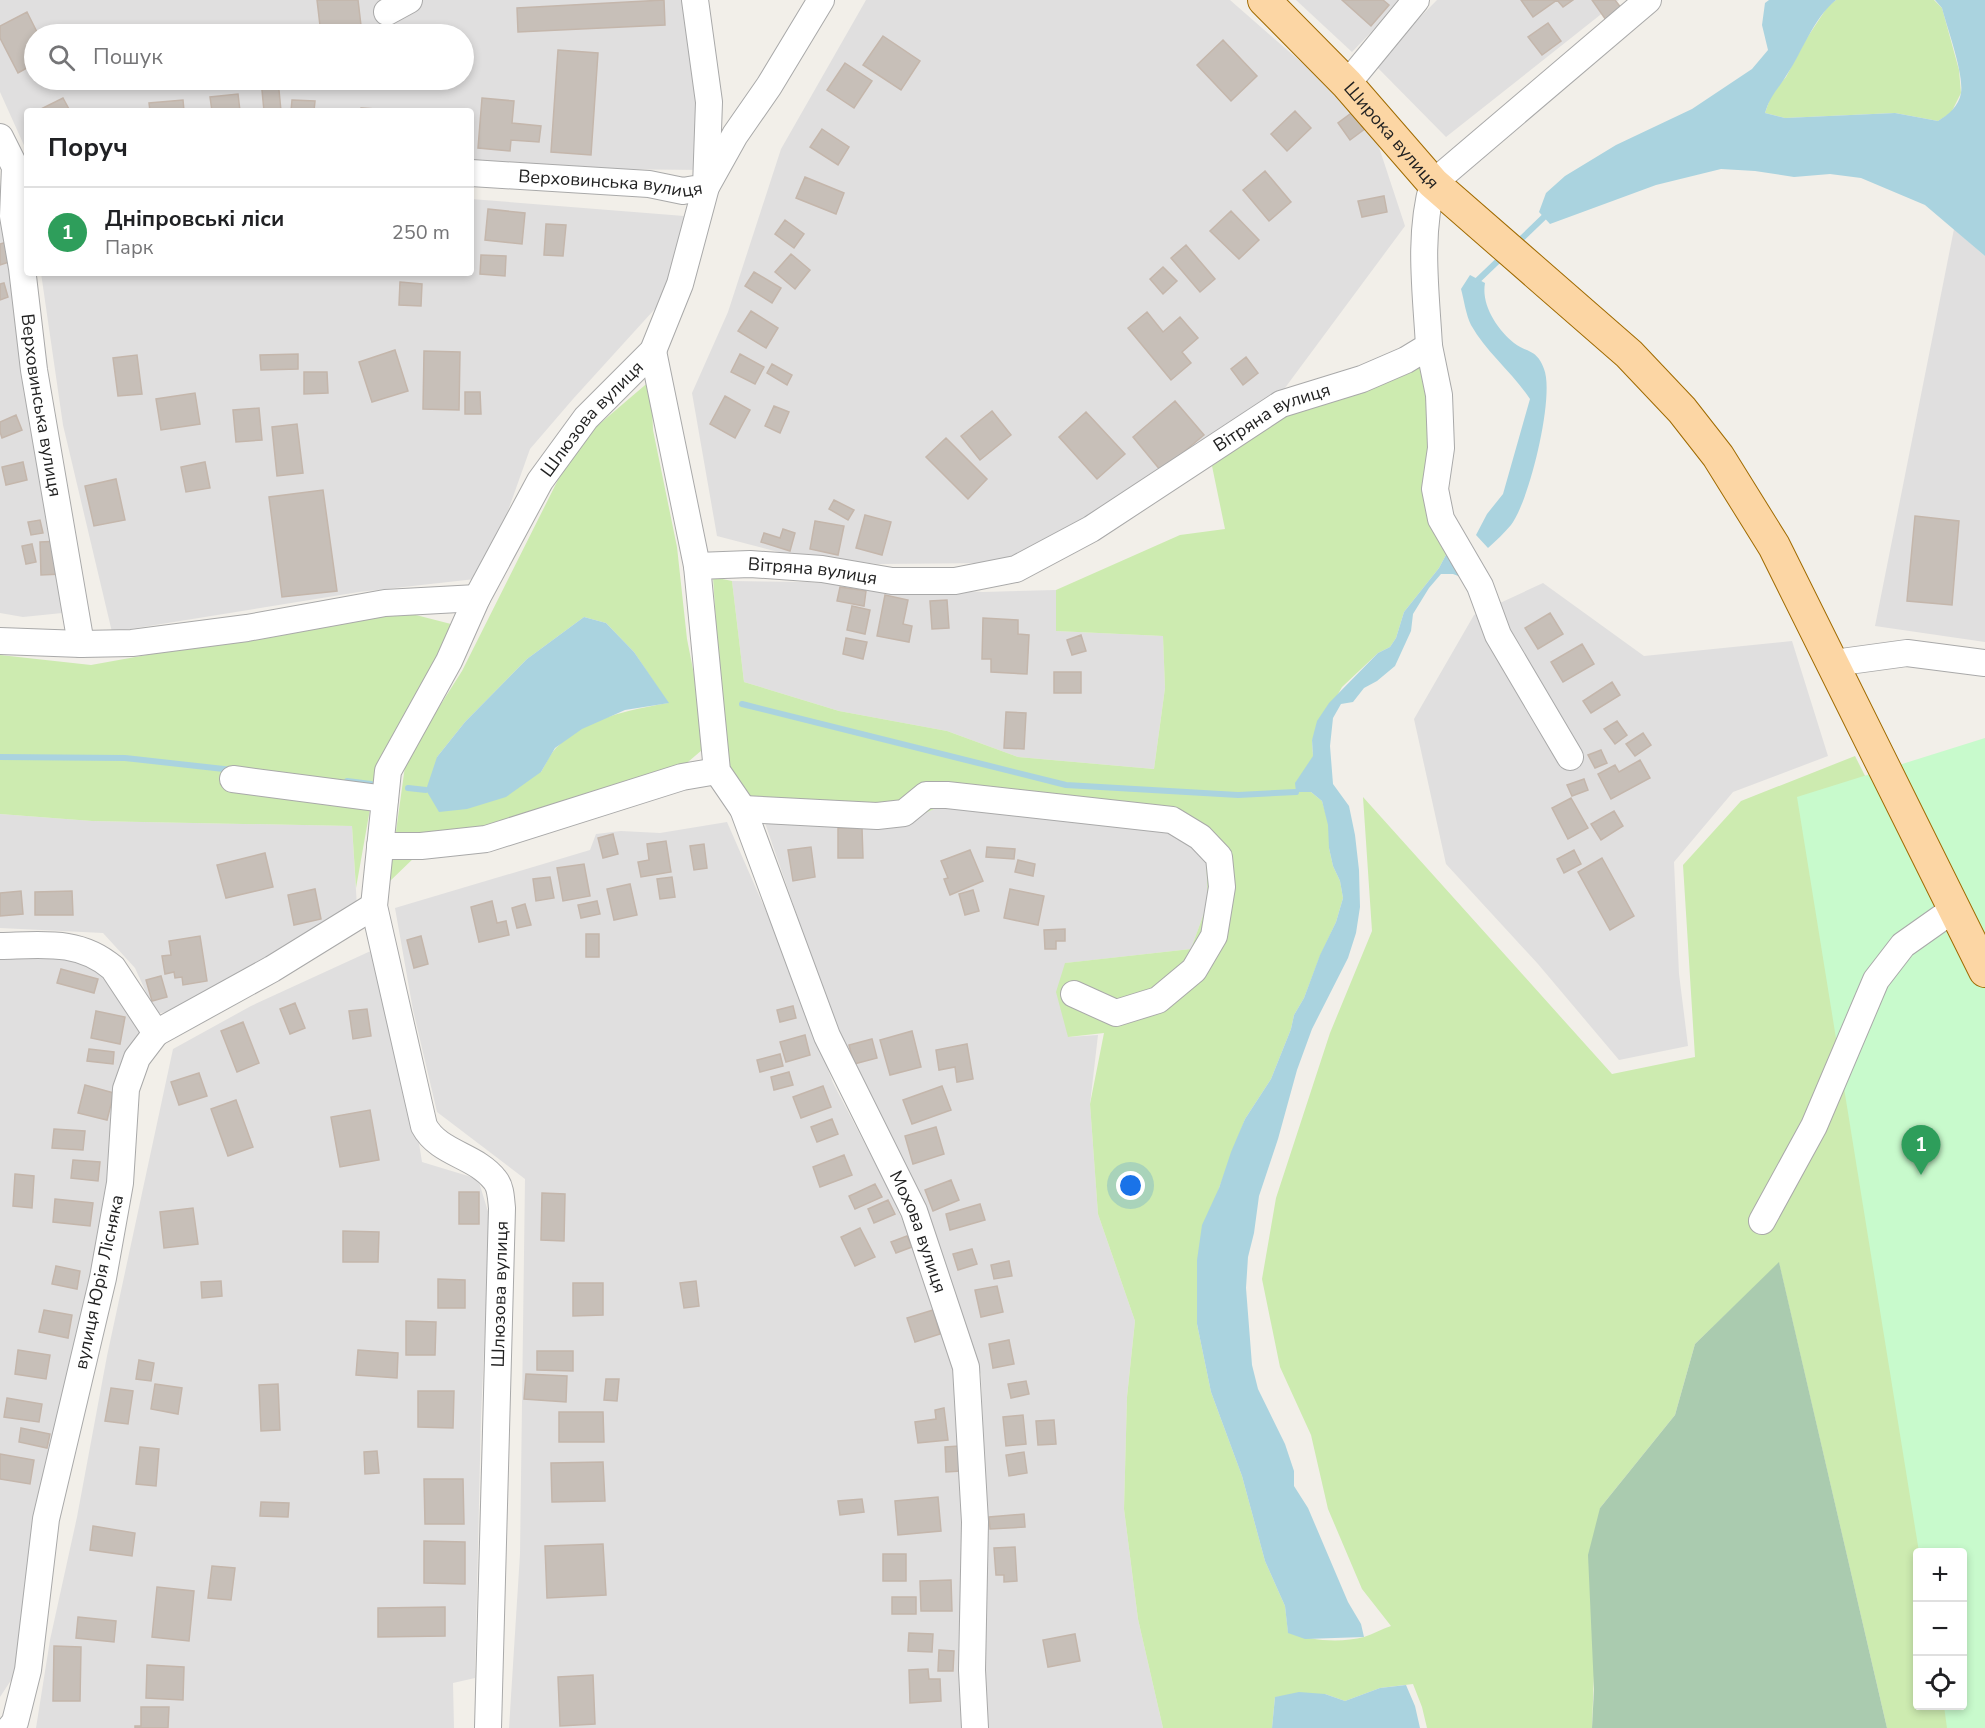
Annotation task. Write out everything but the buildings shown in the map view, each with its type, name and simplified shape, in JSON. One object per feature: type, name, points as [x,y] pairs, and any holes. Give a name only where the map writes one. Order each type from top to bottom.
[{"type":"main road","name":"Широка вулиця","points":[[1264,0],[1347,84],[1433,183],[1629,354],[1682,410],[1718,456],[1774,546],[1985,971]]},
{"type":"street","name":"Верховинська вулиця","points":[[474,173],[649,184],[683,191],[705,188],[709,102],[695,0]]},
{"type":"street","name":"Шлюзова вулиця","points":[[488,1728],[501,1194],[496,1181],[477,1163],[438,1143],[429,1135],[424,1126],[374,906],[388,771],[449,661],[477,598],[540,481],[586,418],[653,351],[680,284],[705,188],[735,135],[769,86],[821,0]]},
{"type":"street","points":[[1347,84],[1416,0]]},
{"type":"street","points":[[1570,757],[1498,635],[1480,586],[1441,519],[1435,489],[1442,448],[1439,395],[1429,346],[1424,258],[1426,206],[1433,183],[1648,0]]},
{"type":"street","name":"Верховинська вулиця","points":[[0,138],[21,166],[13,216],[22,268],[34,370],[81,644]]},
{"type":"street","name":"Вітряна вулиця","points":[[697,566],[750,564],[822,568],[892,581],[955,581],[1016,569],[1091,529],[1281,404],[1362,379],[1406,360],[1429,346]]},
{"type":"street","points":[[380,846],[421,846],[486,839],[682,777],[717,771],[697,566],[653,351]]},
{"type":"street","points":[[0,641],[132,643],[247,628],[385,603],[477,598]]},
{"type":"street","points":[[1834,663],[1907,653],[1985,663]]},
{"type":"street","name":"Мохова вулиця","points":[[717,771],[743,809],[827,1036],[914,1211],[966,1367],[975,1522],[972,1670],[975,1728]]},
{"type":"street","points":[[233,779],[385,799]]},
{"type":"street","points":[[743,809],[877,816],[904,813],[926,795],[947,795],[1172,820],[1200,837],[1219,857],[1222,887],[1214,936],[1194,970],[1158,1000],[1116,1013],[1074,994]]},
{"type":"street","points":[[0,946],[47,945],[83,949],[103,960],[118,976],[156,1033],[272,969],[374,906]]},
{"type":"street","points":[[1762,1221],[1814,1126],[1876,980],[1903,945],[1954,909]]},
{"type":"street","name":"вулиця Юрія Лісняка","points":[[10,1728],[15,1722],[28,1670],[46,1519],[103,1278],[120,1183],[126,1089],[138,1058],[156,1033]]},
{"type":"shaded area","points":[[0,0],[686,0],[708,170],[591,169],[474,163],[474,108],[24,108],[24,145],[0,92]]},
{"type":"shaded area","points":[[866,0],[1230,0],[1371,123],[1405,226],[1279,396],[1068,535],[994,563],[878,564],[790,555],[717,536],[692,393],[728,312],[781,149]]},
{"type":"shaded area","points":[[1296,0],[1402,0],[1352,52]]},
{"type":"shaded area","points":[[1437,0],[1619,0],[1446,137],[1374,64]]},
{"type":"shaded area","points":[[0,184],[22,249],[72,612],[23,617],[0,613]]},
{"type":"shaded area","points":[[474,199],[684,216],[663,300],[530,449],[484,578],[359,592],[112,632],[63,425],[41,276],[474,276]]},
{"type":"shaded area","points":[[1954,229],[1985,256],[1985,642],[1875,626]]},
{"type":"shaded area","points":[[732,581],[808,582],[983,592],[1056,590],[1057,631],[1163,636],[1165,688],[1154,769],[1018,757],[947,731],[839,711],[744,682]]},
{"type":"shaded area","points":[[1543,583],[1644,656],[1792,641],[1828,756],[1733,792],[1674,862],[1679,974],[1688,1046],[1619,1060],[1538,964],[1446,864],[1414,719],[1474,615]]},
{"type":"shaded area","points":[[948,803],[1060,814],[1185,835],[1206,857],[1208,902],[1191,949],[1066,963],[1068,1037],[1098,1035],[1090,1104],[1098,1214],[1135,1321],[1127,1397],[1124,1509],[1138,1619],[1163,1728],[987,1728],[986,1524],[981,1375],[923,1211],[838,1034],[765,823],[876,824],[916,817]]},
{"type":"shaded area","points":[[0,814],[92,821],[352,826],[357,907],[176,1010],[156,1014],[135,968],[103,933],[0,928]]},
{"type":"shaded area","points":[[727,822],[790,966],[833,1083],[888,1188],[921,1262],[957,1370],[964,1524],[963,1728],[509,1728],[520,1554],[525,1179],[437,1112],[413,1010],[395,908],[590,850],[596,834],[621,831],[660,833]]},
{"type":"shaded area","points":[[375,949],[414,1112],[422,1162],[478,1179],[490,1218],[481,1416],[475,1678],[453,1683],[454,1728],[36,1728],[50,1640],[77,1517],[107,1356],[173,1049],[251,1006]]},
{"type":"shaded area","points":[[38,957],[89,962],[123,988],[139,1021],[139,1056],[21,1665],[0,1697],[0,960]]},
{"type":"green space","points":[[1836,0],[1934,0],[1942,8],[1959,70],[1961,93],[1951,113],[1938,121],[1895,113],[1785,118],[1765,113],[1772,93],[1786,77],[1805,41],[1828,6]]},
{"type":"green space","points":[[1424,365],[1448,551],[1439,568],[1404,612],[1396,638],[1390,647],[1378,653],[1342,687],[1312,740],[1311,792],[1322,801],[1329,825],[1329,848],[1343,898],[1336,922],[1304,998],[1294,1015],[1291,1029],[1271,1079],[1245,1119],[1219,1188],[1197,1324],[1211,1392],[1242,1476],[1265,1561],[1285,1606],[1288,1632],[1316,1639],[1346,1640],[1364,1637],[1391,1626],[1362,1589],[1328,1509],[1311,1435],[1280,1367],[1262,1279],[1276,1198],[1330,1033],[1372,931],[1363,797],[1612,1074],[1695,1057],[1683,865],[1741,801],[1855,756],[1985,1014],[1985,1728],[1887,1728],[1779,1263],[1695,1344],[1675,1415],[1600,1508],[1592,1728],[1427,1728],[1413,1684],[1380,1688],[1345,1701],[1325,1694],[1275,1697],[1272,1728],[1163,1728],[1138,1619],[1124,1509],[1127,1397],[1135,1321],[1098,1214],[1090,1104],[1104,1033],[1068,1037],[1056,992],[1065,963],[1191,949],[1208,902],[1206,857],[1185,835],[1060,814],[948,803],[916,817],[876,824],[765,823],[725,764],[713,577],[732,581],[744,682],[839,711],[947,731],[1018,757],[1154,769],[1165,688],[1163,636],[1056,631],[1056,590],[1180,535],[1225,529],[1212,466],[1284,415]]},
{"type":"green space","points":[[651,380],[653,430],[677,547],[687,639],[703,720],[702,750],[681,768],[418,854],[389,882],[406,759],[462,671],[576,444]],"holes":[[[584,617],[606,623],[634,652],[668,703],[623,712],[580,729],[556,748],[541,772],[437,757],[465,722],[527,659]]]},
{"type":"green space","points":[[386,612],[412,614],[451,624],[445,643],[378,764],[356,888],[352,826],[92,821],[0,814],[0,655],[91,665]]},
{"type":"green space","points":[[1985,738],[1985,1728],[1947,1728],[1945,1710],[1967,1710],[1967,1548],[1918,1548],[1797,797]]},
{"type":"green space","points":[[1779,1262],[1887,1728],[1592,1728],[1594,1689],[1588,1555],[1600,1508],[1675,1415],[1695,1344]]},
{"type":"water","points":[[1769,0],[1836,0],[1814,26],[1765,113],[1785,118],[1895,113],[1938,121],[1949,113],[1960,98],[1961,84],[1958,63],[1942,8],[1935,0],[1985,0],[1985,256],[1925,205],[1861,178],[1830,174],[1794,177],[1721,169],[1656,185],[1550,224],[1539,212],[1546,193],[1565,176],[1616,145],[1692,109],[1752,69],[1768,50],[1762,25],[1765,3]]},
{"type":"water","points":[[1470,275],[1485,283],[1485,300],[1496,324],[1514,343],[1538,358],[1544,369],[1546,383],[1543,424],[1525,495],[1511,525],[1488,548],[1476,535],[1487,514],[1503,494],[1530,399],[1484,345],[1471,325],[1461,289]]},
{"type":"water","points":[[1448,551],[1461,577],[1441,574],[1429,588],[1413,614],[1411,631],[1395,666],[1377,681],[1364,688],[1353,702],[1341,704],[1333,718],[1330,746],[1333,784],[1349,806],[1359,870],[1360,907],[1356,933],[1348,958],[1312,1029],[1297,1070],[1259,1196],[1248,1257],[1246,1288],[1252,1365],[1258,1389],[1285,1444],[1294,1471],[1294,1486],[1308,1508],[1348,1602],[1361,1624],[1364,1637],[1305,1639],[1288,1633],[1285,1606],[1265,1561],[1242,1476],[1211,1392],[1197,1324],[1197,1260],[1202,1225],[1219,1188],[1231,1152],[1245,1119],[1271,1079],[1291,1029],[1294,1015],[1304,998],[1320,955],[1336,922],[1343,898],[1329,848],[1328,825],[1322,801],[1311,792],[1296,792],[1295,783],[1313,756],[1312,740],[1317,721],[1329,703],[1378,653],[1390,647],[1396,638],[1404,612],[1439,568]]},
{"type":"water","points":[[584,617],[606,623],[634,652],[669,703],[625,710],[582,729],[555,748],[541,772],[506,797],[467,809],[439,812],[426,790],[437,757],[465,722],[527,659]]},
{"type":"water","points":[[1406,1685],[1415,1706],[1420,1728],[1272,1728],[1275,1697],[1299,1692],[1325,1694],[1345,1701],[1380,1688]]},
{"type":"waterway","points":[[1516,244],[1544,217]]},
{"type":"waterway","points":[[1478,280],[1504,255]]},
{"type":"waterway","points":[[742,704],[1066,785],[1238,795],[1296,792]]},
{"type":"waterway","points":[[0,757],[125,758],[233,770]]},
{"type":"waterway","points":[[347,781],[371,784]]},
{"type":"waterway","points":[[408,788],[426,790]]},
{"type":"place","name":"Дніпровські ліси","points":[[1921,1175]]}]
